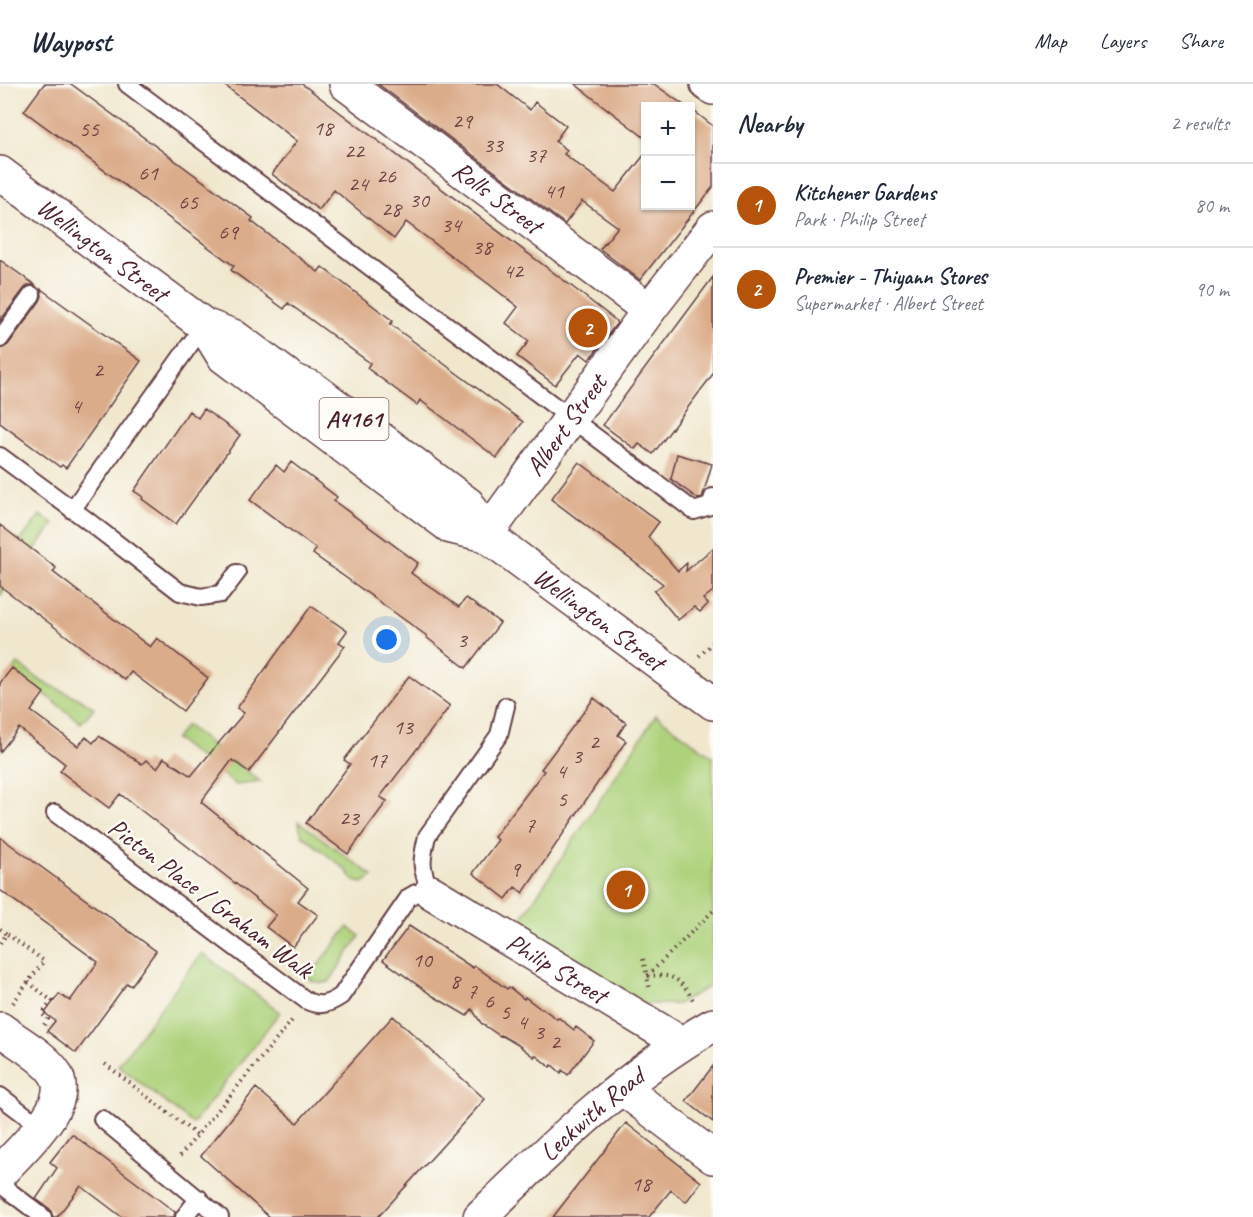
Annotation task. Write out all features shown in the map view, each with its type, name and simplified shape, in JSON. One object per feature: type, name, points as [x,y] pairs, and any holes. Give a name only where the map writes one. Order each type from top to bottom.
[{"type":"street","name":"Rolls Street","points":[[346,84],[649,310]]},
{"type":"street","points":[[707,84],[713,88]]},
{"type":"street","name":"Wellington Street","points":[[0,173],[204,326],[233,336],[293,380],[312,388],[468,504],[486,535],[713,703]]},
{"type":"street","name":"Albert Street","points":[[486,535],[649,310],[713,228]]},
{"type":"street","name":"Philip Street","points":[[431,892],[681,1043]]},
{"type":"street","points":[[0,1173],[11,1159],[24,1149],[59,1098],[56,1074],[38,1057],[4,1014]]},
{"type":"street","name":"Leckwith Road","points":[[480,1217],[557,1143],[622,1088],[681,1043],[713,1025]]},
{"type":"street","points":[[622,1088],[713,1157]]},
{"type":"lane","points":[[127,84],[694,511],[710,506],[713,497]]},
{"type":"lane","points":[[0,339],[32,295]]},
{"type":"lane","points":[[72,510],[204,326]]},
{"type":"lane","points":[[0,456],[180,592],[201,597],[221,594],[237,573]]},
{"type":"lane","points":[[431,892],[422,873],[427,836],[499,735],[506,706]]},
{"type":"lane","name":"Picton Place / Graham Walk","points":[[55,813],[315,1005],[330,1004],[341,996],[410,897],[416,893],[431,892]]},
{"type":"lane","points":[[0,1096],[40,1127]]},
{"type":"lane","points":[[102,1119],[220,1217]]},
{"type":"lane","points":[[0,1184],[43,1217]]},
{"type":"lane","points":[[184,1217],[199,1198]]},
{"type":"path","points":[[647,976],[713,911]]},
{"type":"path","points":[[0,929],[44,961],[4,1014]]},
{"type":"path","points":[[0,943],[7,934]]},
{"type":"path","points":[[643,959],[651,995]]},
{"type":"path","points":[[647,976],[668,975],[678,980],[693,1000]]},
{"type":"path","points":[[28,982],[52,1001],[42,1014],[48,1019],[38,1032]]},
{"type":"path","points":[[168,1172],[307,1001]]},
{"type":"path","points":[[105,1064],[197,1135]]},
{"type":"shaded area","points":[[0,1105],[17,1118],[0,1140]]},
{"type":"green space","points":[[40,515],[54,524],[0,596],[0,568]]},
{"type":"green space","points":[[18,664],[43,682],[94,708],[81,723],[13,669]]},
{"type":"green space","points":[[656,715],[713,757],[713,984],[678,1004],[644,1004],[516,927]]},
{"type":"green space","points":[[186,725],[261,782],[236,785],[175,739]]},
{"type":"green space","points":[[298,821],[373,876],[363,883],[355,881],[345,869],[302,835]]},
{"type":"green space","points":[[348,927],[360,936],[329,982],[318,983],[308,978]]},
{"type":"green space","points":[[202,953],[280,1012],[193,1124],[118,1065]]},
{"type":"building","points":[[44,84],[71,84],[253,218],[251,221],[318,272],[322,267],[393,321],[390,324],[523,422],[497,458],[420,400],[417,405],[367,368],[370,363],[288,303],[284,309],[231,270],[234,266],[24,111]]},
{"type":"building","points":[[223,84],[302,84],[570,285],[617,323],[589,360],[580,353],[555,385],[517,356],[529,341],[506,323],[518,307],[406,222],[394,239],[334,190],[319,210],[272,174],[297,141]]},
{"type":"building","points":[[378,84],[497,84],[530,110],[535,102],[566,126],[555,141],[567,150],[564,154],[615,192],[641,159],[641,210],[695,210],[640,280],[600,249],[618,227],[582,201],[565,224]]},
{"type":"building","points":[[575,84],[654,84],[679,102],[641,102],[641,135]]},
{"type":"building","points":[[695,112],[713,126],[713,187],[695,210]]},
{"type":"building","points":[[0,260],[35,285],[28,285],[24,289],[0,321]]},
{"type":"building","points":[[713,277],[713,374],[653,454],[639,444],[635,449],[603,425]]},
{"type":"building","points":[[41,289],[141,361],[66,468],[62,465],[60,467],[0,423],[0,349],[8,345],[40,301]]},
{"type":"building","points":[[204,409],[240,435],[176,524],[134,491],[189,411],[198,418]]},
{"type":"building","points":[[677,454],[712,464],[702,498],[698,499],[671,479]]},
{"type":"building","points":[[291,462],[337,497],[334,501],[418,563],[411,573],[459,607],[466,598],[500,623],[466,668],[427,636],[313,554],[316,549],[250,500],[276,465],[284,472]]},
{"type":"building","points":[[579,462],[659,522],[648,537],[678,571],[687,563],[686,571],[713,548],[713,591],[703,599],[708,604],[700,612],[694,607],[678,620],[654,591],[663,584],[551,499]]},
{"type":"building","points":[[0,525],[56,568],[53,572],[150,647],[157,638],[208,678],[183,711],[131,672],[125,680],[0,586]]},
{"type":"building","points":[[311,606],[347,631],[339,642],[345,646],[249,772],[232,760],[201,802],[308,888],[298,901],[318,915],[293,947],[266,927],[276,915],[120,794],[109,808],[60,771],[65,764],[19,728],[0,752],[0,683],[12,668],[44,693],[31,711],[78,746],[86,737],[93,743],[99,736],[142,764],[146,760],[157,768],[164,758],[191,776],[244,713],[237,708]]},
{"type":"building","points":[[409,676],[450,706],[380,797],[387,801],[348,854],[306,823],[350,764],[344,760]]},
{"type":"building","points":[[594,698],[626,723],[618,735],[626,741],[523,893],[515,887],[506,899],[473,873],[498,840],[494,837],[544,771],[541,769]]},
{"type":"building","points":[[0,837],[156,951],[131,986],[127,983],[76,1053],[47,1031],[55,1021],[45,1013],[59,994],[70,1001],[98,962],[0,890]]},
{"type":"building","points":[[409,926],[473,968],[475,966],[507,989],[509,987],[524,999],[525,997],[557,1019],[559,1018],[574,1030],[576,1027],[594,1041],[568,1075],[562,1070],[561,1073],[552,1065],[550,1067],[535,1055],[534,1057],[481,1023],[472,1009],[467,1016],[433,996],[383,960]]},
{"type":"building","points":[[393,1016],[485,1099],[378,1217],[269,1217],[201,1156],[256,1088],[297,1123]]},
{"type":"building","points":[[713,1066],[713,1122],[686,1101]]},
{"type":"building","points":[[626,1123],[701,1182],[686,1202],[671,1190],[649,1217],[553,1217]]},
{"type":"building","points":[[72,1134],[175,1212],[174,1217],[122,1217],[81,1186],[57,1217],[53,1217],[50,1209],[36,1199],[57,1168],[50,1162]]},
{"type":"place","name":"Premier - Thiyann Stores","points":[[588,328]]},
{"type":"place","name":"Kitchener Gardens","points":[[626,890]]}]
